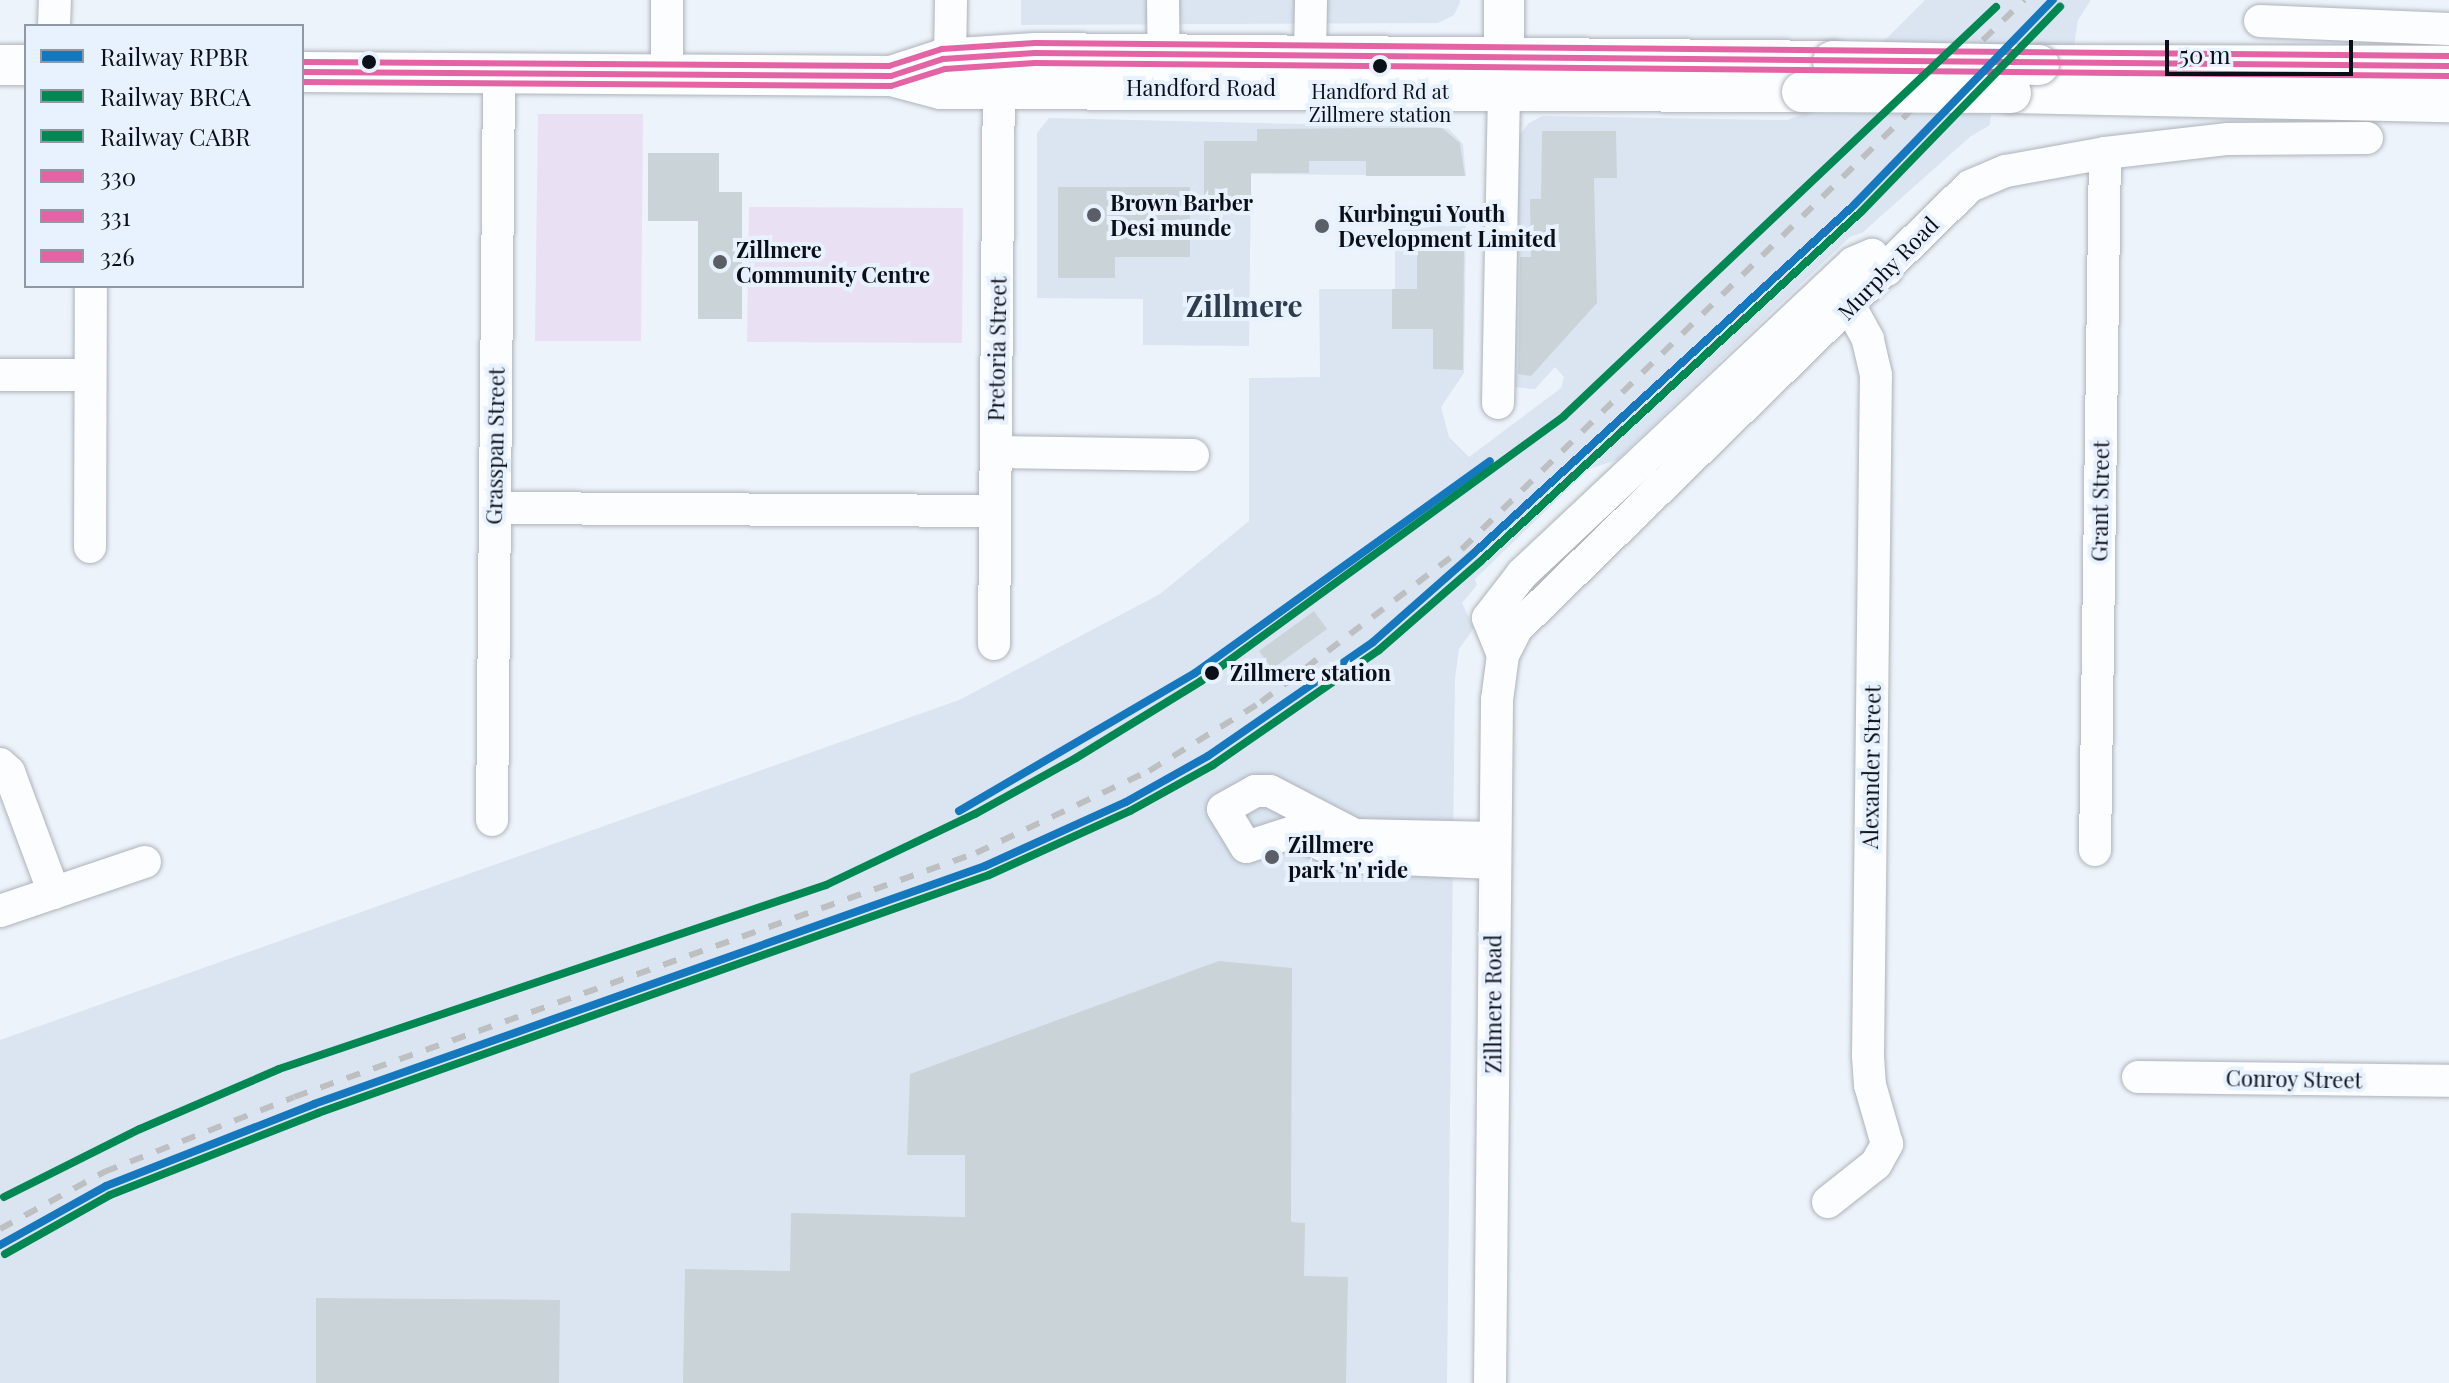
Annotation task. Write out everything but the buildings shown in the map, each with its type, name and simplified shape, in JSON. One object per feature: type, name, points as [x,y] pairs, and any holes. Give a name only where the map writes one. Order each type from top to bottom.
[{"type":"main road","points":[[1504,0],[1504,72]]},
{"type":"main road","name":"Handford Road","points":[[1164,70],[1310,54],[1504,72],[1802,92],[2025,79]]},
{"type":"main road","name":"Handford Road","points":[[891,76],[950,59],[999,72],[1504,72],[1833,61],[2025,79]]},
{"type":"main road","points":[[0,65],[24,65]]},
{"type":"main road","points":[[2025,79],[2449,66]]},
{"type":"main road","name":"Handford Road","points":[[304,72],[891,76],[941,89],[999,72]]},
{"type":"main road","points":[[2025,79],[2449,102]]},
{"type":"street","points":[[54,24],[55,0]]},
{"type":"street","points":[[667,0],[667,74]]},
{"type":"street","points":[[950,59],[951,0]]},
{"type":"street","points":[[1163,0],[1164,70]]},
{"type":"street","points":[[1310,54],[1311,0]]},
{"type":"street","points":[[2260,21],[2449,29]]},
{"type":"street","name":"Pretoria Street","points":[[994,644],[999,72]]},
{"type":"street","points":[[1498,403],[1504,72]]},
{"type":"street","name":"Grasspan Street","points":[[492,820],[499,73]]},
{"type":"street","name":"Murphy Road","points":[[1509,642],[1539,604],[1851,308],[1970,186],[2006,171],[2105,153],[2228,139],[2367,138]]},
{"type":"street","name":"Grant Street","points":[[2095,850],[2105,153]]},
{"type":"street","points":[[1509,642],[1488,618],[1507,591],[1853,263],[1872,255],[1887,270]]},
{"type":"street","points":[[90,547],[91,288]]},
{"type":"street","name":"Alexander Street","points":[[1828,1202],[1876,1164],[1887,1144],[1868,1071],[1876,375],[1868,339],[1851,308]]},
{"type":"street","points":[[0,375],[90,375]]},
{"type":"street","points":[[996,452],[1193,455]]},
{"type":"street","points":[[495,508],[995,511]]},
{"type":"street","points":[[1507,591],[1539,604]]},
{"type":"street","name":"Zillmere Road","points":[[1490,1383],[1497,677],[1509,642]]},
{"type":"street","points":[[0,764],[9,772],[54,893]]},
{"type":"street","points":[[1255,791],[1270,791],[1355,835],[1495,850],[1350,857],[1293,832],[1246,847],[1223,809],[1255,791]]},
{"type":"street","points":[[0,911],[145,862]]},
{"type":"street","name":"Conroy Street","points":[[2138,1077],[2449,1081]]},
{"type":"shaded area","points":[[1021,0],[1460,0],[1460,3],[1454,15],[1438,23],[1021,25]]},
{"type":"shaded area","points":[[1925,0],[2091,0],[2078,20],[2074,47],[1882,43]]},
{"type":"shaded area","points":[[1807,113],[1991,114],[1990,125],[1971,136],[1862,233],[1850,237],[1617,460],[1589,469],[1475,579],[1477,585],[1462,603],[1474,628],[1459,649],[1455,679],[1447,1383],[0,1383],[0,1040],[959,700],[1160,594],[1249,521],[1249,378],[1320,377],[1319,289],[1395,289],[1395,231],[1466,223],[1464,373],[1441,407],[1449,437],[1469,457],[1561,388],[1564,377],[1555,367],[1535,389],[1515,387],[1519,136],[1528,124],[1542,116],[1787,120]]},
{"type":"shaded area","points":[[538,114],[643,114],[641,341],[535,341]]},
{"type":"shaded area","points":[[1049,118],[1437,127],[1449,129],[1463,144],[1466,176],[1251,174],[1249,346],[1143,345],[1143,299],[1037,298],[1037,133]]},
{"type":"shaded area","points":[[749,207],[963,208],[962,343],[747,342]]},
{"type":"railway","points":[[0,1229],[104,1172],[294,1097],[976,853],[1149,771],[1261,702],[1462,549],[2024,0]]},
{"type":"rail line","name":"RPBR","points":[[0,1245],[106,1186],[314,1104],[985,866],[1126,802],[1208,756],[1373,642],[1474,553],[1854,205],[2053,0]]},
{"type":"rail line","name":"CABR","points":[[4,1197],[140,1129],[279,1069],[826,885],[975,814],[1076,758],[1201,681],[1564,416],[1996,7]]},
{"type":"rail line","name":"BRCA","points":[[5,1254],[110,1195],[318,1113],[989,875],[1130,811],[1213,765],[1379,650],[1481,561],[1861,212],[2060,7]]},
{"type":"rail line","name":"RPBR","points":[[959,811],[1195,673],[1490,461]]},
{"type":"transit line","name":"326","points":[[304,62],[889,66],[942,49],[1035,43],[2449,56]]},
{"type":"transit line","name":"330","points":[[304,72],[891,76],[943,59],[1035,53],[2449,66]]},
{"type":"transit line","name":"331","points":[[304,82],[891,86],[945,69],[1035,63],[2449,76]]},
{"type":"place","name":"Handford Rd at Zillmere station","points":[[1380,66]]},
{"type":"place","name":"Brown Barber Desi munde","points":[[1094,215]]},
{"type":"place","name":"Kurbingui Youth Development Limited","points":[[1322,226]]},
{"type":"place","name":"Zillmere Community Centre","points":[[720,262]]},
{"type":"place","name":"Zillmere station","points":[[1212,673]]},
{"type":"place","name":"Zillmere park 'n' ride","points":[[1272,857]]},
{"type":"district","name":"Zillmere","points":[[1244,305]]}]
